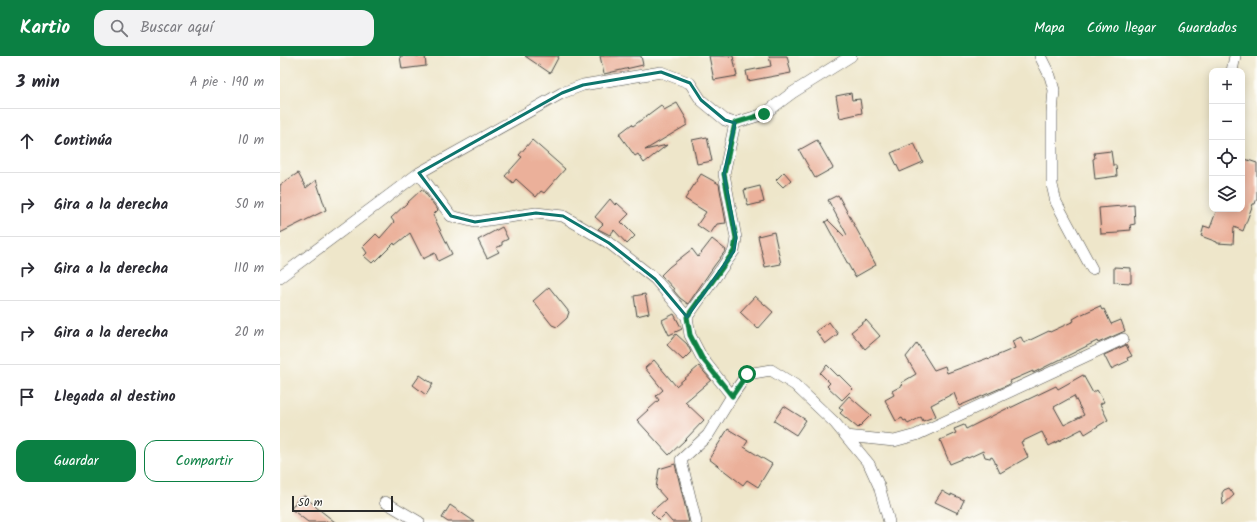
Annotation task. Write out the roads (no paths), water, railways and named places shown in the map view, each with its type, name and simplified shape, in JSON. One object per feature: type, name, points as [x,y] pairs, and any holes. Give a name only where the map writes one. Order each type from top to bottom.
[{"type":"street","points":[[280,277],[419,173],[562,93],[583,85],[661,72],[690,83],[701,100],[725,120],[735,123],[764,114],[792,93],[851,56]]},
{"type":"street","points":[[1040,56],[1050,76],[1054,90],[1052,113],[1052,185],[1056,202],[1092,269]]},
{"type":"street","points":[[1233,68],[1235,56]]},
{"type":"street","points":[[687,317],[734,251],[736,238],[724,174],[735,123]]},
{"type":"street","points":[[419,173],[451,216],[475,222],[536,212],[563,216],[609,243],[656,279],[687,317],[690,335],[702,358],[732,396]]},
{"type":"street","points":[[846,436],[894,441],[916,435],[1122,339]]},
{"type":"street","points":[[696,522],[681,460],[708,435],[747,374],[771,370],[795,385],[835,423],[869,464],[879,486],[888,522]]},
{"type":"street","points":[[384,502],[418,522]]}]
